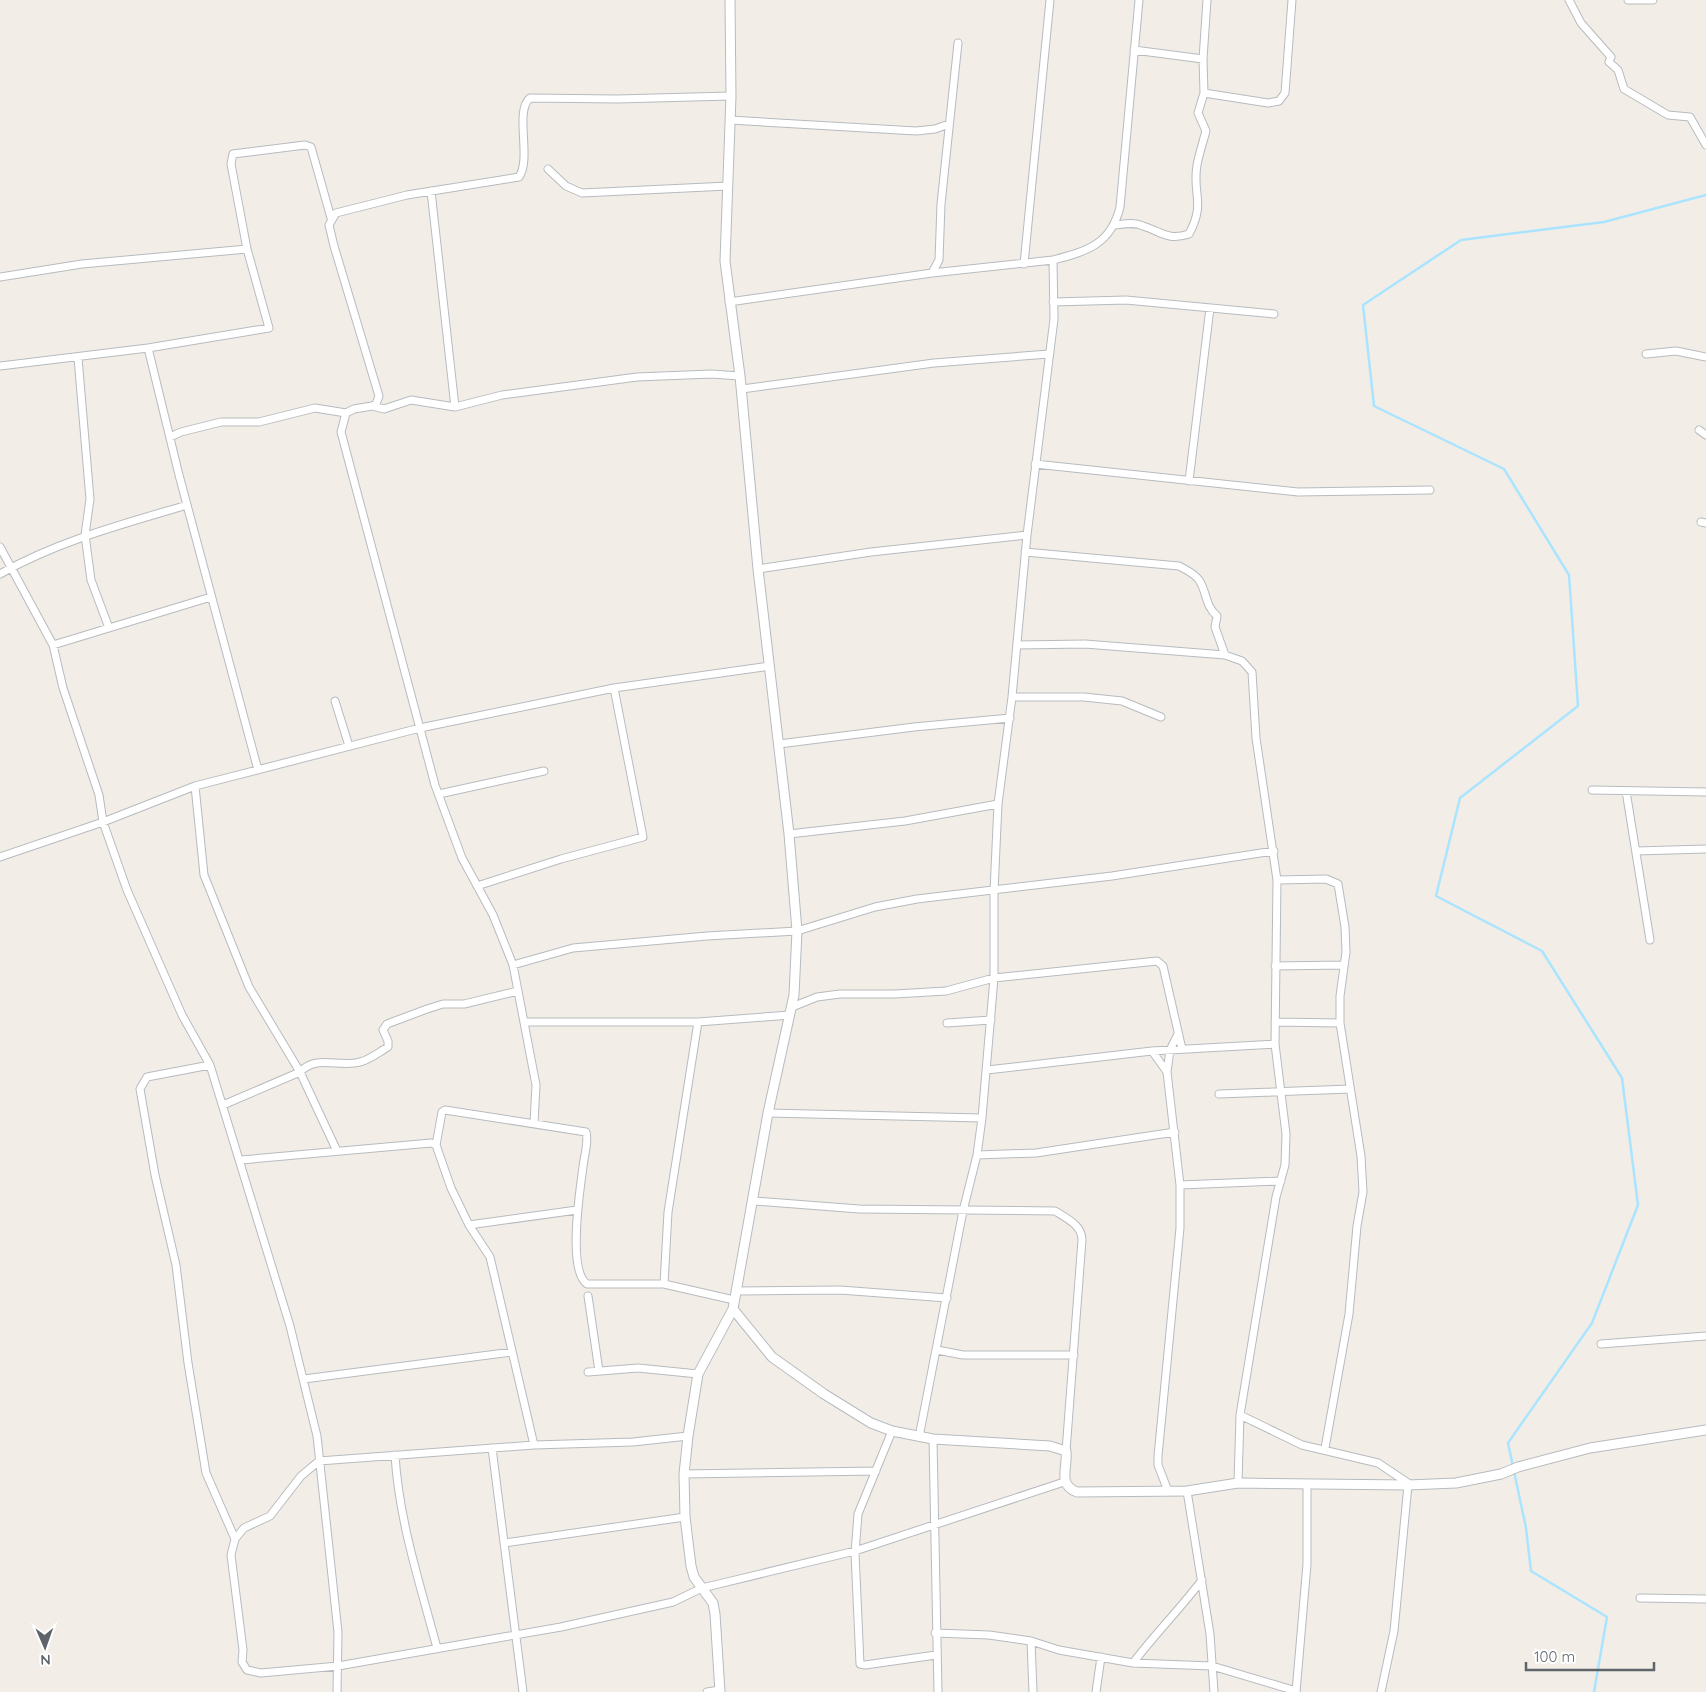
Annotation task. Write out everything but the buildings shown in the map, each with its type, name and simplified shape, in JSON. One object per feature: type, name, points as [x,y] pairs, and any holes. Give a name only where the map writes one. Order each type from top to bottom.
[{"type":"street","points":[[706,1692],[720,1691],[716,1614],[713,1603],[694,1577],[691,1566],[685,1517],[684,1474],[688,1436],[698,1374],[734,1300],[754,1201],[768,1113],[794,995],[797,931],[789,834],[758,569],[742,389],[725,261],[730,120],[730,0]]},
{"type":"street","points":[[1024,264],[1050,0]]},
{"type":"street","points":[[729,302],[932,273],[1053,260],[1070,256],[1096,244],[1106,237],[1115,225],[1120,207],[1139,0]]},
{"type":"street","points":[[1115,225],[1143,225],[1166,236],[1177,238],[1189,234],[1197,219],[1200,202],[1197,166],[1206,131],[1198,113],[1204,93],[1203,59],[1207,0]]},
{"type":"street","points":[[1204,93],[1268,103],[1279,101],[1285,93],[1292,0]]},
{"type":"street","points":[[1568,0],[1581,23],[1611,56],[1609,62],[1618,70],[1624,89],[1668,115],[1690,118],[1706,145]]},
{"type":"street","points":[[1628,0],[1653,0]]},
{"type":"street","points":[[932,273],[939,260],[941,204],[958,43]]},
{"type":"street","points":[[1134,50],[1203,59]]},
{"type":"street","points":[[372,406],[376,404],[379,396],[329,225],[331,218],[336,213],[407,195],[519,177],[524,160],[524,106],[530,98],[617,99],[730,96]]},
{"type":"street","points":[[730,120],[916,131],[936,129],[949,124]]},
{"type":"street","points":[[0,366],[78,358],[269,328],[247,249],[230,164],[233,154],[304,145],[311,147],[331,218]]},
{"type":"street","points":[[548,169],[566,186],[582,193],[728,186]]},
{"type":"street","points":[[431,192],[455,407]]},
{"type":"street","points":[[0,277],[82,264],[247,249]]},
{"type":"street","points":[[939,260],[945,272]]},
{"type":"street","points":[[919,1437],[963,1211],[978,1155],[994,978],[994,891],[998,804],[1010,718],[1035,464],[1054,319],[1053,260]]},
{"type":"street","points":[[1053,302],[1126,300],[1274,314]]},
{"type":"street","points":[[1189,481],[1210,308]]},
{"type":"street","points":[[148,348],[187,505],[258,770]]},
{"type":"street","points":[[1646,354],[1676,351],[1706,357]]},
{"type":"street","points":[[742,389],[934,363],[1049,354]]},
{"type":"street","points":[[78,358],[90,499],[85,535],[91,580],[109,628]]},
{"type":"street","points":[[170,437],[180,432],[221,422],[259,422],[315,408],[346,413],[354,409],[372,406],[384,409],[411,400],[455,407],[502,395],[637,377],[711,374],[740,376]]},
{"type":"street","points":[[346,413],[341,432],[438,794],[462,858],[493,915],[512,965],[536,1085],[534,1123]]},
{"type":"street","points":[[1699,430],[1706,435]]},
{"type":"street","points":[[1035,464],[1298,492],[1430,490]]},
{"type":"street","points":[[0,574],[85,535],[187,505]]},
{"type":"street","points":[[758,569],[871,552],[1027,535]]},
{"type":"street","points":[[0,547],[53,645],[63,688],[100,795],[103,822],[127,890],[178,1006],[210,1065],[241,1160],[304,1378],[319,1461],[338,1632],[337,1692]]},
{"type":"street","points":[[1025,552],[1179,566],[1194,574],[1199,580],[1210,610],[1217,616],[1215,627],[1225,655]]},
{"type":"street","points":[[53,645],[211,597]]},
{"type":"street","points":[[1017,646],[1085,644],[1225,655],[1242,661],[1252,672],[1256,738],[1277,880],[1275,1044],[1286,1134],[1285,1165],[1276,1197],[1240,1415],[1238,1483]]},
{"type":"street","points":[[0,857],[103,822],[195,786],[420,728],[614,688],[770,666]]},
{"type":"street","points":[[477,886],[561,859],[643,837],[614,688]]},
{"type":"street","points":[[1012,697],[1084,697],[1122,701],[1161,716]]},
{"type":"street","points":[[335,701],[349,746]]},
{"type":"street","points":[[779,744],[914,727],[1010,718]]},
{"type":"street","points":[[438,794],[544,770]]},
{"type":"street","points":[[195,786],[204,874],[249,987],[300,1072],[337,1151]]},
{"type":"street","points":[[1592,790],[1706,792]]},
{"type":"street","points":[[1626,791],[1650,940]]},
{"type":"street","points":[[789,834],[905,821],[998,804]]},
{"type":"street","points":[[1636,851],[1706,849]]},
{"type":"street","points":[[512,965],[573,948],[707,936],[797,931],[875,907],[918,899],[994,891],[1274,851]]},
{"type":"street","points":[[1277,880],[1326,879],[1338,884],[1345,927],[1340,1023],[1361,1156],[1363,1192],[1357,1226],[1347,1323],[1325,1448]]},
{"type":"street","points":[[524,1022],[698,1022],[791,1011],[818,997],[840,994],[895,994],[946,991],[994,978],[1157,961],[1163,966],[1182,1048]]},
{"type":"street","points":[[1275,966],[1344,965]]},
{"type":"street","points":[[223,1105],[300,1072],[307,1065],[319,1062],[355,1063],[364,1060],[388,1047],[388,1041],[383,1030],[387,1024],[412,1013],[443,1004],[464,1004],[518,991]]},
{"type":"street","points":[[947,1023],[991,1020]]},
{"type":"street","points":[[664,1284],[668,1212],[698,1022]]},
{"type":"street","points":[[1275,1022],[1340,1023]]},
{"type":"street","points":[[1168,1491],[1158,1465],[1158,1456],[1180,1228],[1180,1185],[1167,1072],[1170,1050],[1178,1034]]},
{"type":"street","points":[[987,1070],[1182,1048],[1275,1044]]},
{"type":"street","points":[[1152,1051],[1167,1072]]},
{"type":"street","points":[[210,1065],[148,1077],[140,1089],[155,1175],[176,1266],[188,1364],[206,1473],[236,1539]]},
{"type":"street","points":[[1219,1094],[1350,1089]]},
{"type":"street","points":[[534,1445],[490,1257],[469,1225],[451,1188],[436,1145],[441,1114],[445,1110],[586,1132],[578,1210],[577,1252],[582,1281],[587,1284],[664,1284],[734,1300],[840,1290],[946,1298]]},
{"type":"street","points":[[768,1113],[982,1118]]},
{"type":"street","points":[[978,1155],[1036,1153],[1175,1132]]},
{"type":"street","points":[[241,1160],[431,1143],[436,1145]]},
{"type":"street","points":[[1180,1185],[1281,1181]]},
{"type":"street","points":[[754,1201],[859,1209],[1055,1211],[1074,1224],[1082,1233],[1064,1482],[1068,1488],[1077,1492],[1187,1491],[1238,1483],[1409,1485],[1456,1483],[1502,1474],[1518,1467],[1590,1448],[1706,1430]]},
{"type":"street","points":[[469,1225],[578,1210]]},
{"type":"street","points":[[588,1296],[599,1371]]},
{"type":"street","points":[[734,1300],[772,1357],[824,1394],[871,1423],[892,1431],[932,1439],[1050,1446],[1066,1451]]},
{"type":"street","points":[[1600,1344],[1706,1336]]},
{"type":"street","points":[[937,1350],[963,1355],[1074,1355]]},
{"type":"street","points":[[304,1378],[512,1352]]},
{"type":"street","points":[[588,1372],[638,1368],[698,1374]]},
{"type":"street","points":[[1240,1415],[1302,1445],[1325,1448],[1378,1463],[1409,1485]]},
{"type":"street","points":[[892,1431],[858,1514],[856,1552],[860,1664],[865,1665],[936,1655]]},
{"type":"street","points":[[688,1436],[633,1442],[534,1445],[319,1461],[302,1476],[270,1516],[244,1528],[236,1539],[231,1555],[243,1650],[242,1662],[247,1670],[261,1674],[338,1666],[561,1627],[673,1602],[702,1588],[856,1552],[1064,1482]]},
{"type":"street","points":[[932,1439],[936,1524],[935,1633],[938,1692]]},
{"type":"street","points":[[492,1448],[523,1692]]},
{"type":"street","points":[[395,1455],[396,1480],[409,1551],[437,1648]]},
{"type":"street","points":[[684,1474],[876,1471]]},
{"type":"street","points":[[935,1633],[990,1634],[1031,1641],[1059,1650],[1133,1663],[1212,1666],[1296,1691],[1307,1564],[1307,1484]]},
{"type":"street","points":[[1381,1692],[1394,1631],[1409,1485]]},
{"type":"street","points":[[1187,1491],[1202,1580],[1214,1692]]},
{"type":"street","points":[[504,1544],[685,1517]]},
{"type":"street","points":[[1133,1663],[1157,1632],[1177,1613],[1202,1580]]},
{"type":"street","points":[[1640,1598],[1706,1599]]},
{"type":"street","points":[[1031,1641],[1033,1692]]},
{"type":"street","points":[[1096,1692],[1101,1657]]},
{"type":"waterway","points":[[1594,1692],[1607,1617],[1531,1571],[1526,1528],[1508,1443],[1592,1323],[1638,1205],[1622,1078],[1542,951],[1436,896],[1460,798],[1578,706],[1569,575],[1504,469],[1374,406],[1363,305],[1461,240],[1604,222],[1706,195]]}]
